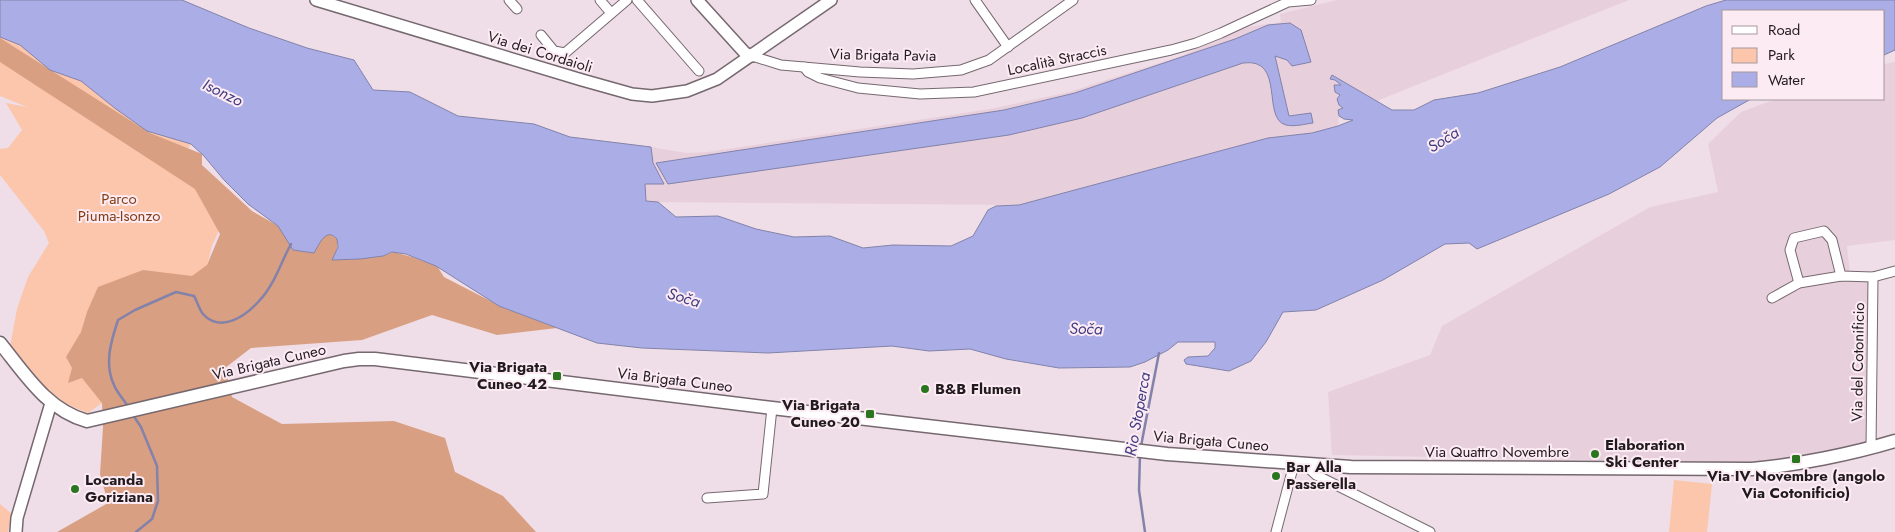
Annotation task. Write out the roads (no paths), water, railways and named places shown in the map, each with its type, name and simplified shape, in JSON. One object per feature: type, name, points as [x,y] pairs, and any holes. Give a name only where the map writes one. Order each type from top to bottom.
[{"type":"main road","name":"Via Brigata Cuneo","points":[[0,343],[51,403],[66,414],[87,421],[310,368],[359,359],[375,359],[1140,451],[1300,464]]},
{"type":"main road","name":"Via Quattro Novembre","points":[[1300,464],[1403,468],[1752,468],[1775,467],[1871,448],[1895,441]]},
{"type":"street","name":"Via dei Cordaioli","points":[[316,0],[582,80],[632,94],[652,96],[687,91],[717,79],[831,0]]},
{"type":"street","points":[[509,0],[517,9]]},
{"type":"street","points":[[600,0],[611,13]]},
{"type":"street","points":[[541,35],[554,51],[565,53],[627,0]]},
{"type":"street","points":[[638,0],[699,71]]},
{"type":"street","name":"Via Brigata Pavia","points":[[697,0],[745,53],[752,56],[781,64],[804,67],[913,74],[961,70],[989,60],[1074,0]]},
{"type":"street","points":[[975,0],[1008,47]]},
{"type":"street","name":"Località Straccis","points":[[804,67],[808,72],[820,78],[858,88],[920,94],[974,92],[1171,50],[1221,33],[1288,2],[1311,0]]},
{"type":"street","points":[[1799,284],[1790,250],[1794,238],[1824,231],[1832,240],[1841,276]]},
{"type":"street","points":[[1772,298],[1799,284],[1841,276],[1873,277],[1895,271]]},
{"type":"street","name":"Via del Cotonificio","points":[[1871,448],[1873,277]]},
{"type":"street","points":[[16,532],[17,518],[51,403]]},
{"type":"street","points":[[707,498],[763,494],[772,408]]},
{"type":"street","points":[[1276,532],[1300,464],[1316,476],[1430,532]]},
{"type":"water","points":[[0,0],[182,0],[249,28],[307,48],[354,60],[373,90],[410,92],[458,116],[534,124],[570,137],[651,147],[653,163],[664,184],[645,184],[646,201],[658,202],[676,217],[718,216],[756,229],[794,237],[830,236],[863,248],[893,245],[951,246],[973,236],[988,210],[996,206],[1019,205],[1268,138],[1312,133],[1338,126],[1353,120],[1344,119],[1339,116],[1338,110],[1343,108],[1339,105],[1337,99],[1340,95],[1335,92],[1334,85],[1341,85],[1335,80],[1330,79],[1332,75],[1392,110],[1414,110],[1434,100],[1478,93],[1560,67],[1706,6],[1726,0],[1895,0],[1895,50],[1885,55],[1885,10],[1722,10],[1722,100],[1749,100],[1717,118],[1660,167],[1609,194],[1477,249],[1469,243],[1445,244],[1383,280],[1316,310],[1283,312],[1266,342],[1251,361],[1229,371],[1186,364],[1184,360],[1188,357],[1208,356],[1215,348],[1215,342],[1178,342],[1168,350],[1145,362],[1130,367],[1059,368],[1006,359],[970,349],[929,351],[892,346],[768,353],[642,348],[597,343],[499,306],[436,266],[406,254],[392,252],[383,256],[332,260],[338,247],[337,239],[330,235],[321,241],[314,253],[293,250],[278,226],[248,204],[191,144],[147,131],[81,81],[50,70],[20,45],[0,37]]},
{"type":"water","points":[[1290,23],[1301,30],[1311,62],[1292,66],[1287,60],[1275,56],[1289,116],[1311,113],[1313,123],[1289,126],[1279,120],[1275,112],[1269,78],[1264,69],[1256,64],[1243,63],[1082,118],[1009,135],[668,184],[656,163],[1004,110],[1075,93],[1235,39],[1268,25]]},
{"type":"waterway","points":[[129,408],[115,388],[109,369],[111,344],[118,320],[135,310],[176,292],[194,296],[203,314],[210,320],[217,322],[232,321],[247,312],[264,295],[291,244]]},
{"type":"waterway","name":"Rio Stoperca","points":[[1141,446],[1159,353]]},
{"type":"waterway","points":[[133,415],[141,427],[157,466],[158,501],[152,519],[136,532]]},
{"type":"waterway","name":"Rio Stoperca","points":[[1140,454],[1139,490],[1145,532]]},
{"type":"place","name":"Via Brigata Cuneo 42","points":[[557,376]]},
{"type":"place","name":"B&B Flumen","points":[[925,389]]},
{"type":"place","name":"Via Brigata Cuneo 20","points":[[870,414]]},
{"type":"place","name":"Elaboration Ski Center","points":[[1595,454]]},
{"type":"place","name":"Via IV Novembre (angolo Via Cotonificio)","points":[[1796,459]]},
{"type":"place","name":"Bar Alla Passerella","points":[[1276,476]]},
{"type":"place","name":"Locanda Goriziana","points":[[75,489]]},
{"type":"water label","name":"Isonzo","points":[[223,92]]},
{"type":"water label","name":"Soča","points":[[1443,139]]},
{"type":"water label","name":"Soča","points":[[684,297]]},
{"type":"water label","name":"Soča","points":[[1086,328]]},
{"type":"park label","name":"Parco Piuma-Isonzo","points":[[119,208]]}]
